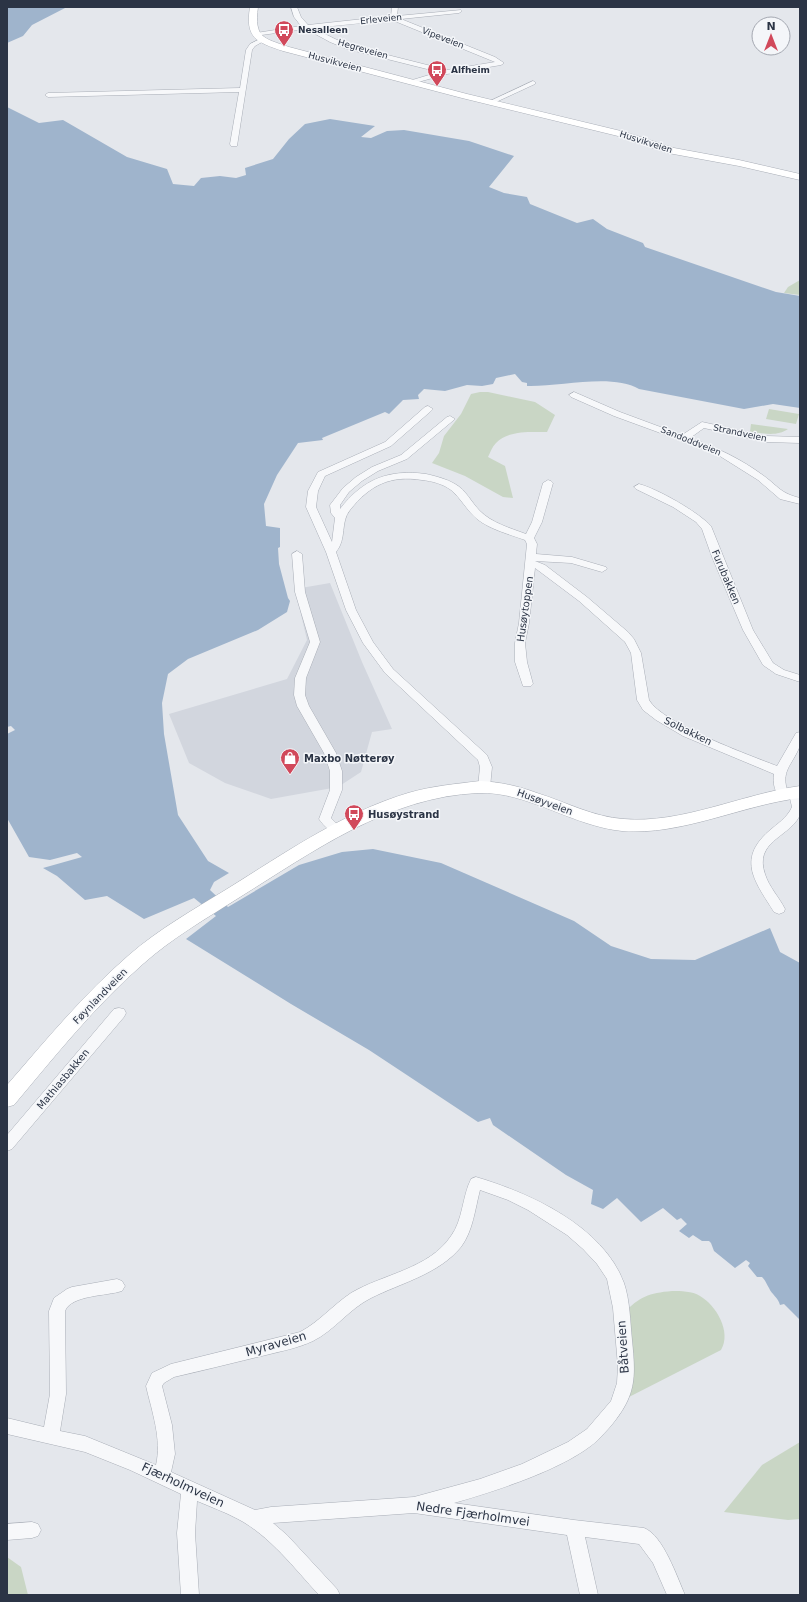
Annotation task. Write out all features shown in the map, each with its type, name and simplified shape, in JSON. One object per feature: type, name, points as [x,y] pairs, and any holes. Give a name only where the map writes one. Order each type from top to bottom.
[{"type":"main road","points":[[254,7],[251,24],[259,38]]},
{"type":"main road","name":"Husvikveien","points":[[259,38],[286,49],[411,82],[621,134],[672,151],[745,164],[800,177]]},
{"type":"main road","name":"Husøyveien","points":[[214,905],[337,830],[369,814],[416,796],[452,789],[484,787],[511,790],[532,796],[595,820],[621,825],[638,826],[664,823],[792,793]]},
{"type":"main road","name":"Føynlandveien","points":[[7,1099],[123,970],[168,934],[214,905]]},
{"type":"street","name":"Hegreveien","points":[[294,7],[296,15],[307,27],[326,38],[348,46],[446,72]]},
{"type":"street","points":[[395,7],[393,13],[395,18]]},
{"type":"street","name":"Erleveien","points":[[259,38],[307,27],[460,11]]},
{"type":"street","name":"Vipeveien","points":[[395,18],[399,21],[493,58],[501,63],[446,72]]},
{"type":"street","points":[[234,144],[248,50],[259,38]]},
{"type":"street","points":[[411,82],[446,72]]},
{"type":"street","points":[[492,102],[533,83]]},
{"type":"street","points":[[48,95],[242,90]]},
{"type":"street","name":"Sandoddveien","points":[[574,395],[617,414],[718,451],[761,478],[783,497],[800,501]]},
{"type":"street","points":[[428,409],[388,444],[324,472],[318,478],[311,498],[311,507],[331,552],[351,610],[368,643],[389,671],[483,758],[486,767],[484,787]]},
{"type":"street","points":[[340,518],[336,513],[335,505],[346,490],[375,469],[404,457],[450,419]]},
{"type":"street","name":"Strandveien","points":[[684,438],[702,424],[734,433],[766,439],[800,440]]},
{"type":"street","points":[[331,552],[337,546],[340,518],[358,494],[376,481],[388,477],[409,475],[440,480],[452,486],[480,516],[495,526],[529,538],[537,522],[548,483]]},
{"type":"street","name":"Furubakken","points":[[639,487],[676,505],[700,520],[707,528],[717,557],[748,630],[769,665],[780,672],[800,679]]},
{"type":"street","name":"Husøytoppen","points":[[527,684],[521,662],[520,644],[531,560],[532,544],[529,538]]},
{"type":"street","points":[[297,554],[300,592],[315,642],[314,649],[300,677],[299,692],[308,714],[332,757],[337,777],[336,791],[325,819],[337,830]]},
{"type":"street","points":[[531,560],[572,560],[602,570]]},
{"type":"street","name":"Solbakken","points":[[531,560],[618,627],[630,641],[640,668],[643,700],[647,707],[672,725],[687,733],[780,772]]},
{"type":"street","points":[[779,909],[762,882],[757,868],[757,857],[767,839],[795,811],[798,802],[792,793],[779,784],[780,772],[800,736]]},
{"type":"street","name":"Mathiasbakken","points":[[7,1145],[119,1013]]},
{"type":"street","name":"Myraveien","points":[[162,1476],[167,1454],[164,1425],[154,1386],[158,1378],[171,1371],[287,1343],[311,1334],[344,1307],[363,1295],[418,1269],[437,1258],[450,1248],[463,1231],[468,1217],[476,1182]]},
{"type":"street","name":"Båtveien","points":[[414,1505],[466,1493],[515,1476],[565,1453],[592,1435],[618,1405],[624,1388],[626,1376],[626,1353],[618,1293],[613,1276],[604,1261],[569,1228],[549,1214],[507,1192],[476,1182]]},
{"type":"street","points":[[51,1435],[58,1394],[57,1311],[60,1303],[72,1294],[117,1286]]},
{"type":"street","name":"Fjærholmveien","points":[[7,1426],[85,1444],[136,1464],[190,1490],[244,1513],[281,1541],[331,1595]]},
{"type":"street","points":[[190,1490],[186,1533],[190,1595]]},
{"type":"street","name":"Nedre Fjærholmvei","points":[[253,1520],[271,1515],[414,1505],[574,1528],[644,1536],[659,1557],[676,1595]]},
{"type":"street","points":[[574,1528],[589,1595]]},
{"type":"street","points":[[7,1532],[32,1530]]},
{"type":"shaded area","points":[[330,583],[362,662],[392,729],[372,732],[361,772],[338,787],[271,799],[225,783],[189,763],[169,714],[287,679],[307,640],[295,589]]},
{"type":"green space","points":[[800,280],[800,295],[784,293],[788,287]]},
{"type":"green space","points":[[488,392],[535,402],[555,415],[547,432],[513,434],[501,439],[493,446],[488,457],[505,466],[513,498],[503,497],[465,476],[432,463],[439,453],[444,436],[461,414],[471,394]]},
{"type":"green space","points":[[769,409],[799,414],[796,424],[766,419]]},
{"type":"green space","points":[[751,424],[788,429],[775,434],[750,432]]},
{"type":"green space","points":[[672,1291],[697,1294],[712,1306],[721,1320],[725,1335],[724,1343],[721,1350],[629,1397],[624,1313],[635,1303],[645,1297],[657,1293]]},
{"type":"green space","points":[[800,1442],[800,1519],[788,1520],[724,1512],[762,1465]]},
{"type":"green space","points":[[7,1557],[21,1567],[28,1595],[7,1595]]},
{"type":"water","points":[[7,7],[67,7],[32,25],[23,36],[7,43]]},
{"type":"water","points":[[7,107],[39,123],[63,120],[127,157],[167,169],[173,184],[194,186],[201,178],[220,176],[236,178],[246,175],[245,168],[273,159],[289,139],[305,124],[330,119],[375,126],[361,137],[371,138],[387,131],[404,130],[469,141],[514,156],[489,187],[504,193],[527,197],[530,204],[577,223],[593,219],[607,229],[643,243],[645,247],[776,292],[800,296],[800,408],[773,404],[744,409],[639,389],[628,384],[615,382],[600,381],[527,386],[527,383],[522,382],[515,374],[496,378],[493,384],[482,386],[467,385],[445,391],[424,389],[418,395],[419,399],[403,400],[389,414],[385,412],[322,438],[323,440],[298,443],[277,475],[264,504],[266,526],[280,528],[280,547],[278,548],[279,564],[290,601],[287,612],[258,630],[188,659],[168,674],[162,703],[164,734],[178,815],[208,861],[229,873],[214,882],[210,890],[228,907],[299,865],[342,852],[373,849],[441,863],[574,921],[611,946],[651,959],[695,960],[770,928],[780,952],[800,963],[800,1320],[784,1304],[780,1305],[762,1277],[757,1277],[748,1266],[750,1263],[746,1260],[735,1268],[714,1251],[709,1241],[702,1241],[693,1235],[689,1238],[679,1231],[687,1224],[681,1218],[677,1220],[663,1208],[641,1222],[617,1198],[603,1209],[591,1204],[593,1190],[566,1175],[493,1125],[490,1118],[478,1122],[369,1050],[186,939],[216,916],[194,898],[144,919],[107,896],[85,900],[57,876],[43,868],[82,857],[77,853],[50,860],[29,857],[7,818],[7,734],[15,730],[11,726],[7,727]]},
{"type":"place","name":"Nesalleen","points":[[284,47]]},
{"type":"place","name":"Alfheim","points":[[437,87]]},
{"type":"place","name":"Maxbo Nøtterøy","points":[[290,775]]},
{"type":"place","name":"Husøystrand","points":[[354,831]]}]
